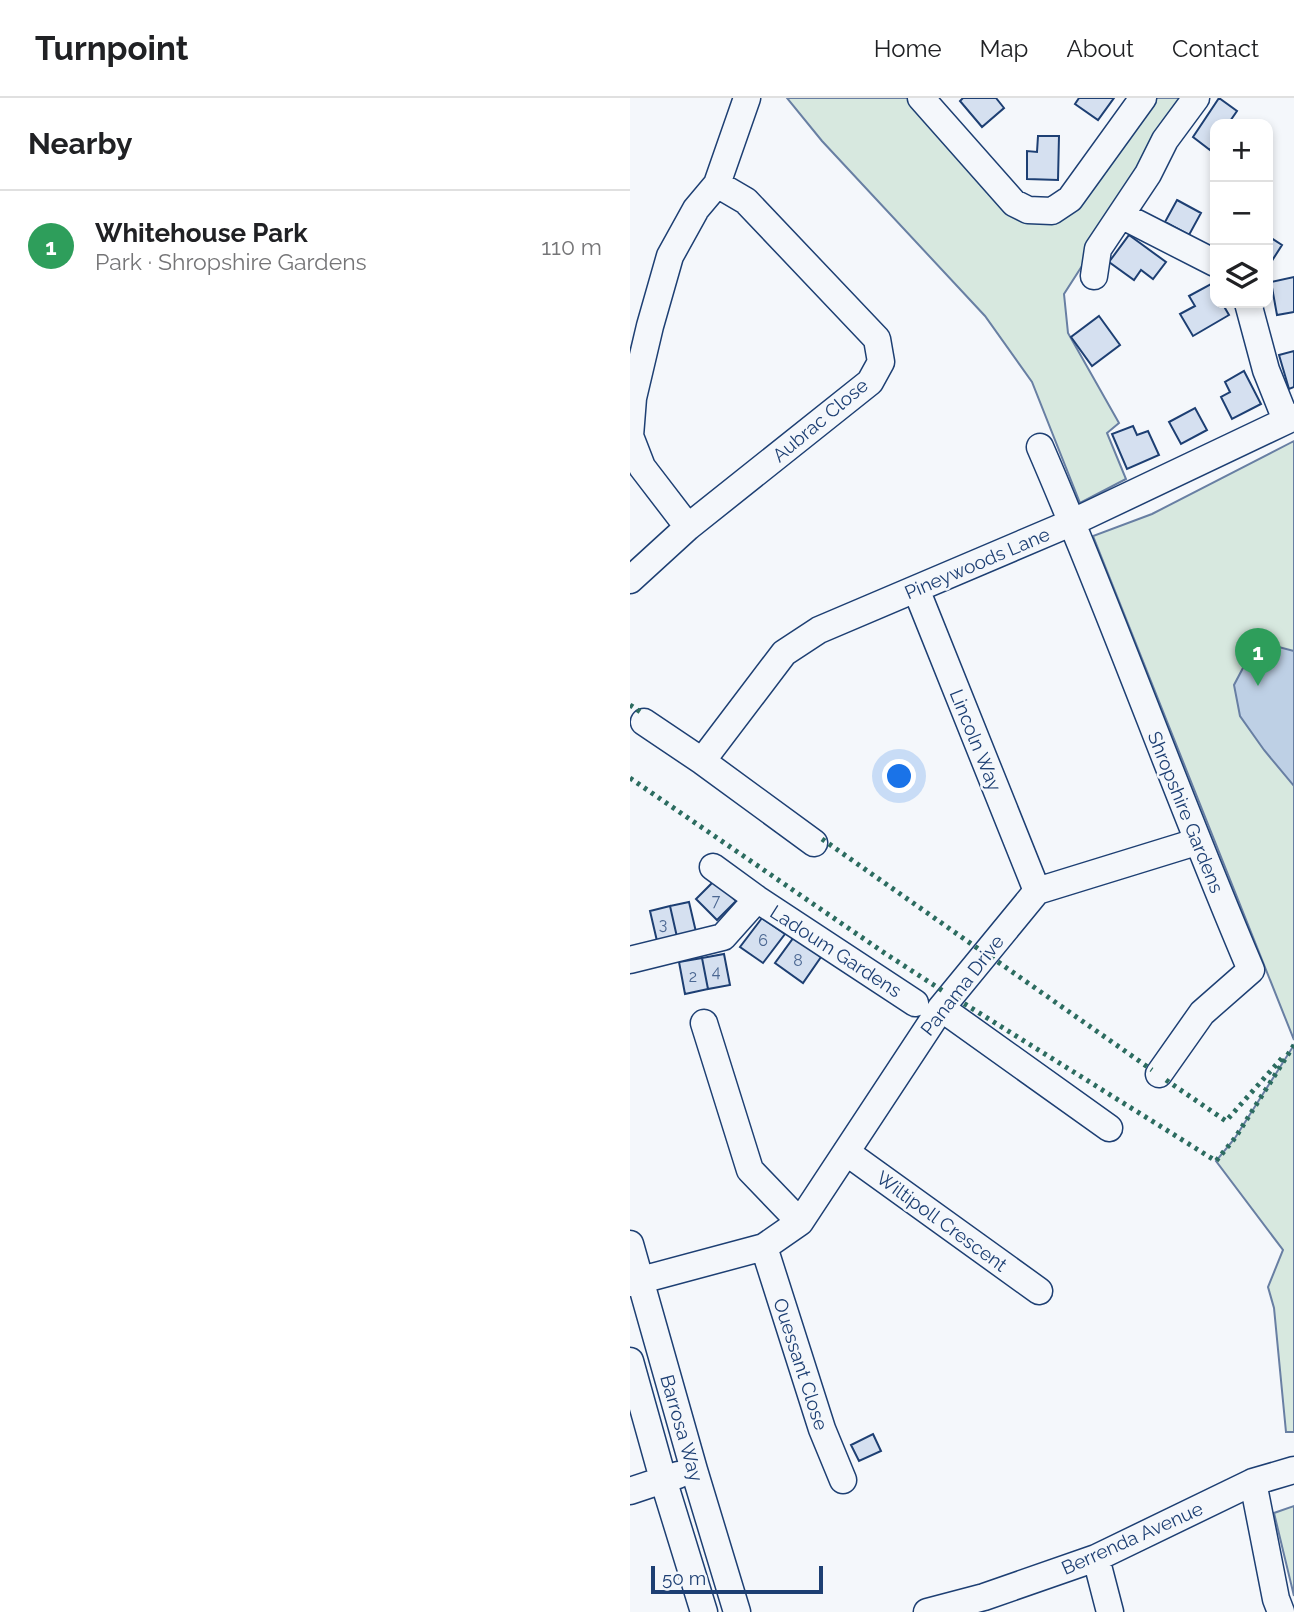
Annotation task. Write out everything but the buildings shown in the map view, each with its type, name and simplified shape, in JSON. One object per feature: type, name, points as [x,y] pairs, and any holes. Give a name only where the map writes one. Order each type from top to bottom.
[{"type":"street","points":[[688,527],[642,467],[630,436],[633,398],[670,256],[696,209],[717,184],[747,98]]},
{"type":"street","points":[[921,98],[1014,203],[1028,210],[1052,211],[1070,199],[1143,98]]},
{"type":"street","points":[[1094,276],[1098,249],[1148,174],[1165,140],[1196,98]]},
{"type":"street","name":"Aubrac Close","points":[[630,580],[688,527],[870,382],[881,362],[877,339],[746,201],[717,184]]},
{"type":"street","points":[[1121,215],[1210,260]]},
{"type":"street","points":[[1249,308],[1266,370],[1290,418]]},
{"type":"street","name":"Pineywoods Lane","points":[[702,761],[784,653],[819,630],[1073,522],[1290,418]]},
{"type":"street","name":"Shropshire Gardens","points":[[1040,447],[1073,522],[1196,842],[1251,970],[1202,1013],[1159,1074]]},
{"type":"street","name":"Lincoln Way","points":[[916,589],[1037,891]]},
{"type":"street","points":[[644,722],[814,843]]},
{"type":"street","points":[[1037,891],[1196,842]]},
{"type":"street","name":"Ladoum Gardens","points":[[713,867],[757,899],[928,1006],[1109,1128]]},
{"type":"street","name":"Panama Drive","points":[[635,1282],[764,1247],[800,1222],[846,1152],[928,1006],[1037,891]]},
{"type":"street","name":"Ladoum Gardens","points":[[630,960],[723,937],[757,899]]},
{"type":"street","points":[[704,1023],[750,1170],[800,1222]]},
{"type":"street","name":"Wiltipoll Crescent","points":[[846,1152],[1039,1291]]},
{"type":"street","name":"Barrosa Way","points":[[630,1244],[635,1282],[737,1612]]},
{"type":"street","name":"Ouessant Close","points":[[764,1247],[818,1416],[843,1480]]},
{"type":"street","name":"Barrosa Way","points":[[630,1361],[704,1612]]},
{"type":"street","points":[[630,1490],[694,1470]]},
{"type":"street","name":"Berrenda Avenue","points":[[927,1612],[984,1597],[1096,1558],[1253,1482],[1294,1470]]},
{"type":"street","points":[[1253,1482],[1276,1599],[1281,1612]]},
{"type":"street","points":[[1096,1558],[1111,1612]]},
{"type":"shaded area","points":[[787,98],[916,98],[1011,206],[1054,214],[1150,98],[1190,98],[1064,294],[1068,333],[1119,423],[1107,433],[1126,479],[1080,503],[1032,382],[985,316],[822,141]]},
{"type":"shaded area","points":[[1294,441],[1294,1040],[1093,536],[1152,514]]},
{"type":"shaded area","points":[[1294,1045],[1294,1432],[1286,1432],[1274,1308],[1268,1287],[1283,1250],[1216,1161],[1235,1138]]},
{"type":"shaded area","points":[[1294,1506],[1294,1596],[1274,1513]]},
{"type":"water","points":[[1271,645],[1294,651],[1294,786],[1240,716],[1234,685],[1254,647]]},
{"type":"hedge","points":[[630,705],[642,713]]},
{"type":"hedge","points":[[630,778],[943,991]]},
{"type":"hedge","points":[[822,839],[980,950]]},
{"type":"hedge","points":[[991,957],[1152,1070]]},
{"type":"hedge","points":[[957,999],[1216,1161],[1235,1138],[1294,1045]]},
{"type":"hedge","points":[[1166,1080],[1226,1121],[1283,1057]]},
{"type":"place","name":"Whitehouse Park","points":[[1258,686]]}]
